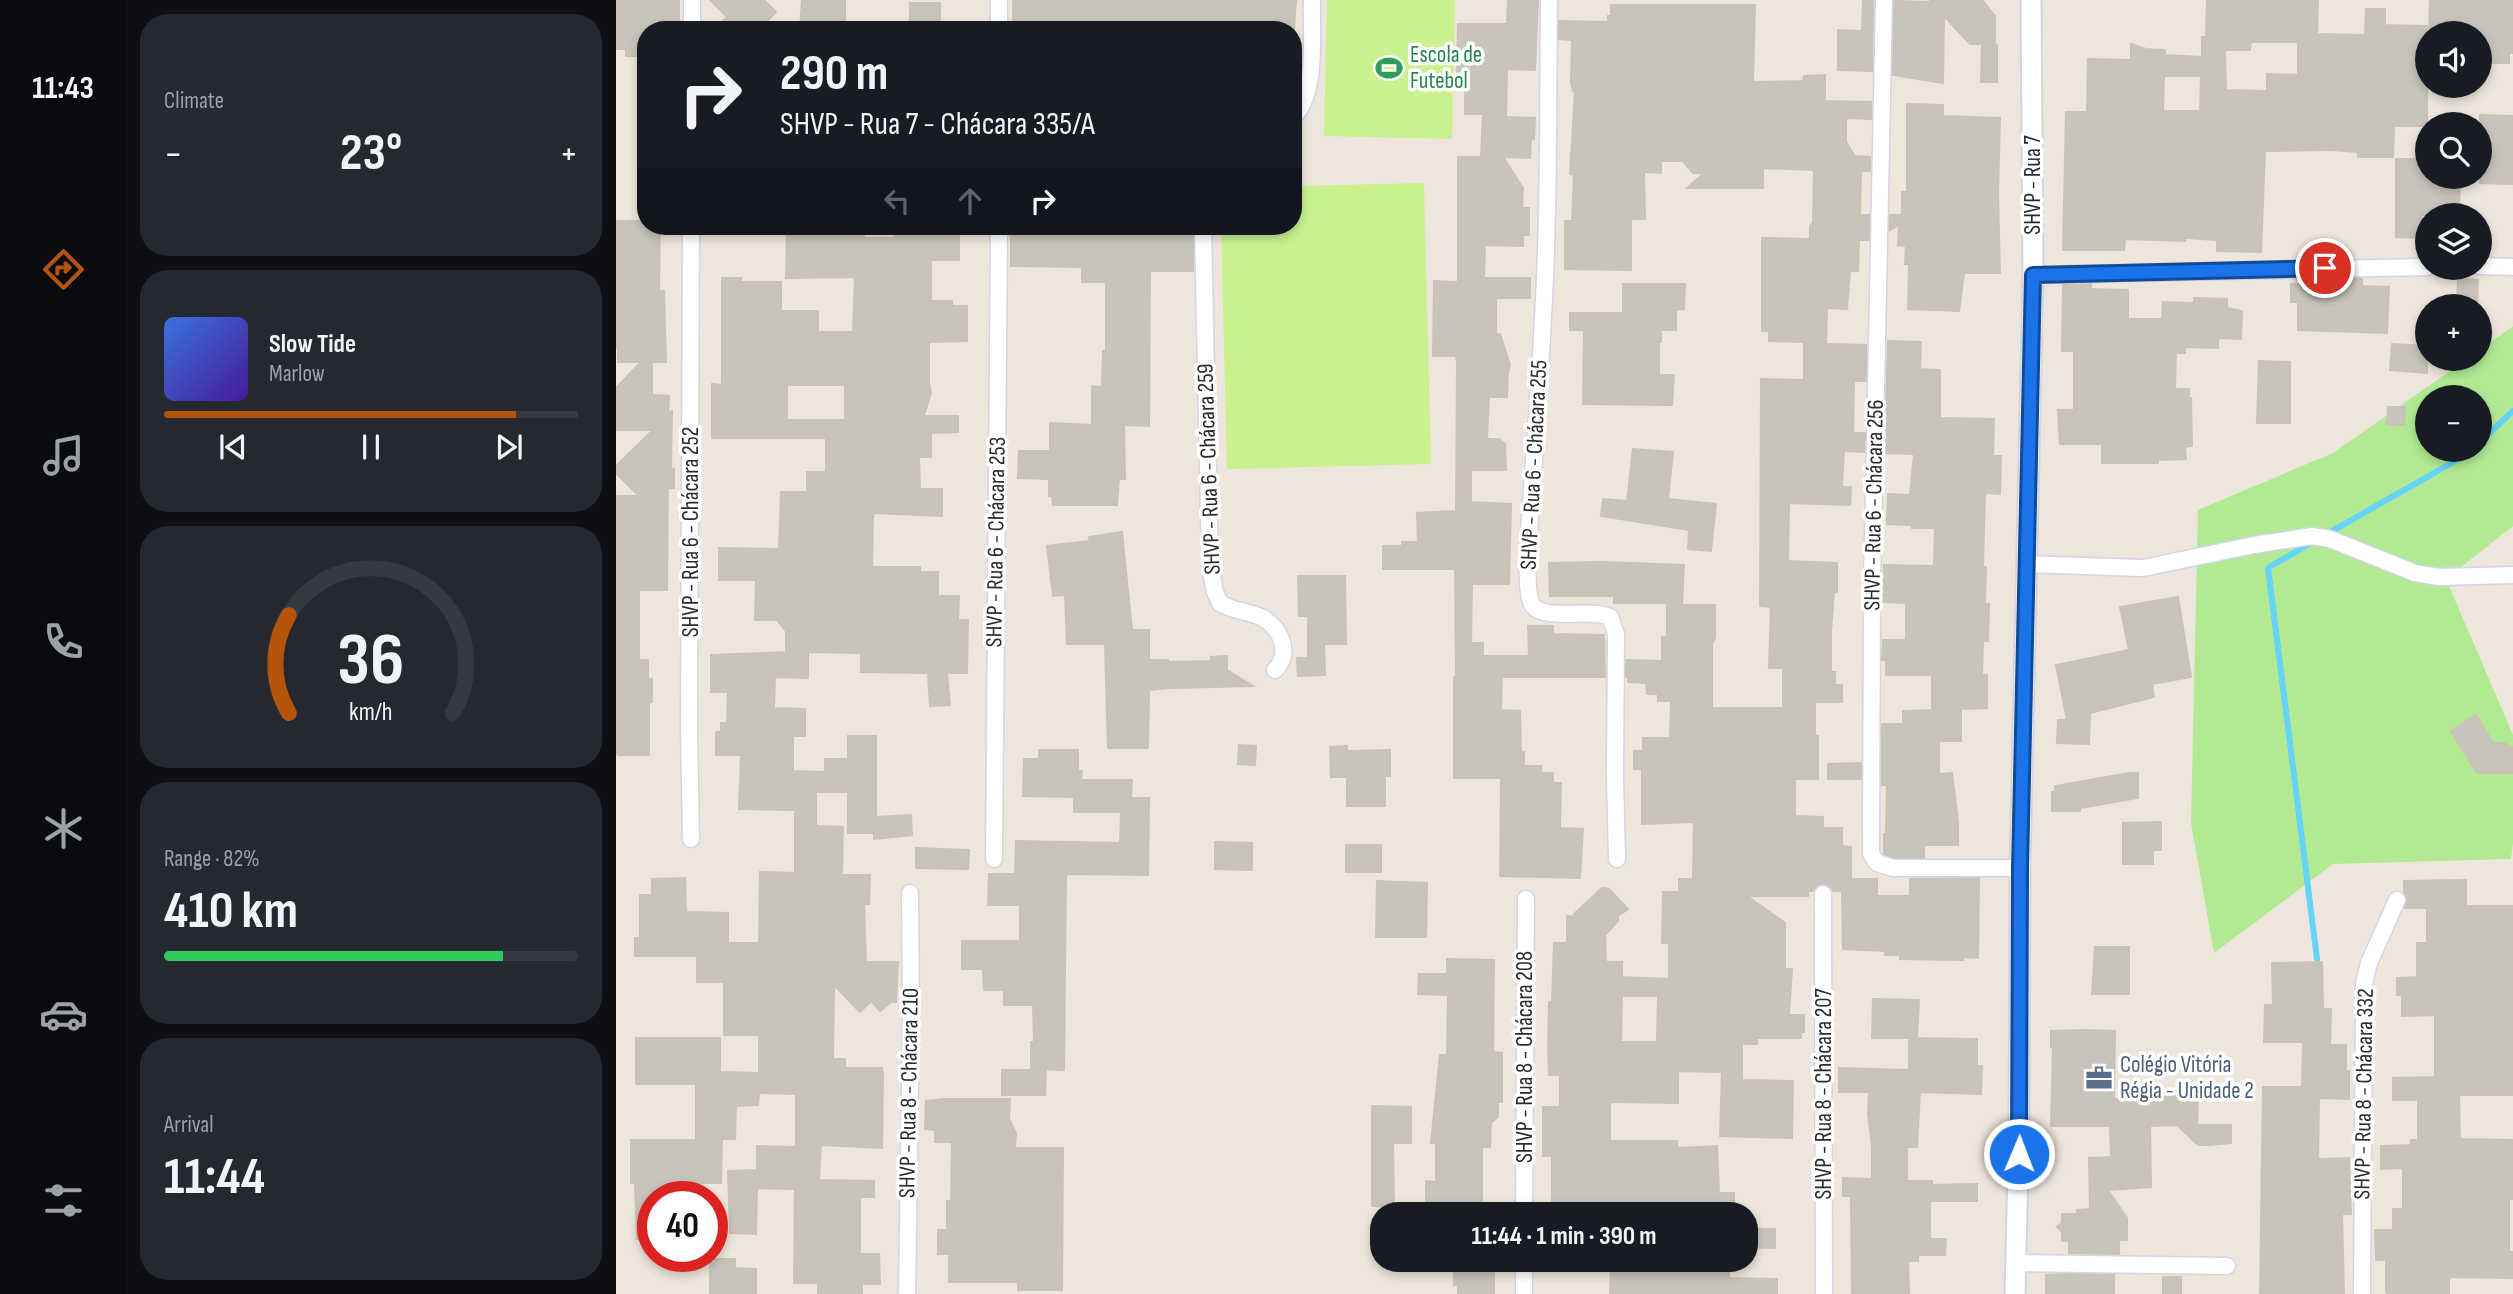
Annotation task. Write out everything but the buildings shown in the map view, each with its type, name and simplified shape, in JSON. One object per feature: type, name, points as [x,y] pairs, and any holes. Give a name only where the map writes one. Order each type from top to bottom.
[{"type":"street","points":[[692,0],[692,21]]},
{"type":"street","points":[[999,0],[999,21]]},
{"type":"street","points":[[1302,106],[1310,74],[1312,0]]},
{"type":"street","name":"SHVP - Rua 6 - Chácara 255","points":[[1549,0],[1545,276],[1528,594],[1534,607],[1540,611],[1604,614],[1613,622],[1616,634],[1617,859]]},
{"type":"street","name":"SHVP - Rua 6 - Chácara 256","points":[[1884,0],[1872,584],[1871,854],[1877,863],[1893,868],[2020,868]]},
{"type":"street","name":"SHVP - Rua 7","points":[[2015,1294],[2020,1050],[2020,868],[2033,275],[2031,0]]},
{"type":"street","name":"SHVP - Rua 6 - Chácara 252","points":[[691,235],[691,839]]},
{"type":"street","name":"SHVP - Rua 6 - Chácara 253","points":[[994,859],[999,235]]},
{"type":"street","name":"SHVP - Rua 6 - Chácara 259","points":[[1203,235],[1214,592],[1220,603],[1233,610],[1261,617],[1271,624],[1279,635],[1285,655],[1275,670]]},
{"type":"street","points":[[2492,266],[2513,267]]},
{"type":"street","points":[[2033,275],[2415,267]]},
{"type":"street","points":[[2027,564],[2143,568],[2312,536],[2330,538],[2385,563],[2439,578],[2513,575]]},
{"type":"street","name":"SHVP - Rua 8 - Chácara 210","points":[[907,1294],[910,893]]},
{"type":"street","name":"SHVP - Rua 8 - Chácara 207","points":[[1823,894],[1824,1294]]},
{"type":"street","name":"SHVP - Rua 8 - Chácara 208","points":[[1524,1202],[1526,899]]},
{"type":"street","name":"SHVP - Rua 8 - Chácara 332","points":[[2362,1294],[2364,983],[2369,963],[2397,900]]},
{"type":"street","points":[[2015,1263],[2227,1266]]},
{"type":"street","points":[[1524,1272],[1524,1294]]},
{"type":"green space","name":"Escola de Futebol","points":[[1327,0],[1455,0],[1452,139],[1324,136]]},
{"type":"green space","points":[[1424,183],[1431,464],[1227,469],[1221,235],[1302,235],[1302,186]]},
{"type":"green space","points":[[2513,326],[2513,526],[2446,579],[2513,735],[2511,859],[2333,864],[2214,953],[2191,823],[2198,510],[2333,453],[2415,395],[2415,462],[2492,462],[2492,385],[2430,385],[2450,371],[2492,371],[2492,341]]},
{"type":"waterway","points":[[2492,431],[2513,411]]},
{"type":"waterway","points":[[2325,535],[2453,462]]},
{"type":"waterway","points":[[2316,540],[2268,568],[2317,959]]},
{"type":"place","name":"Escola de Futebol","points":[[1389,68]]},
{"type":"place","name":"Colégio Vitória Régia - Unidade 2","points":[[2099,1078]]},
{"type":"route","points":[[2019,1154],[2020,868],[2033,275],[2325,268]]}]
